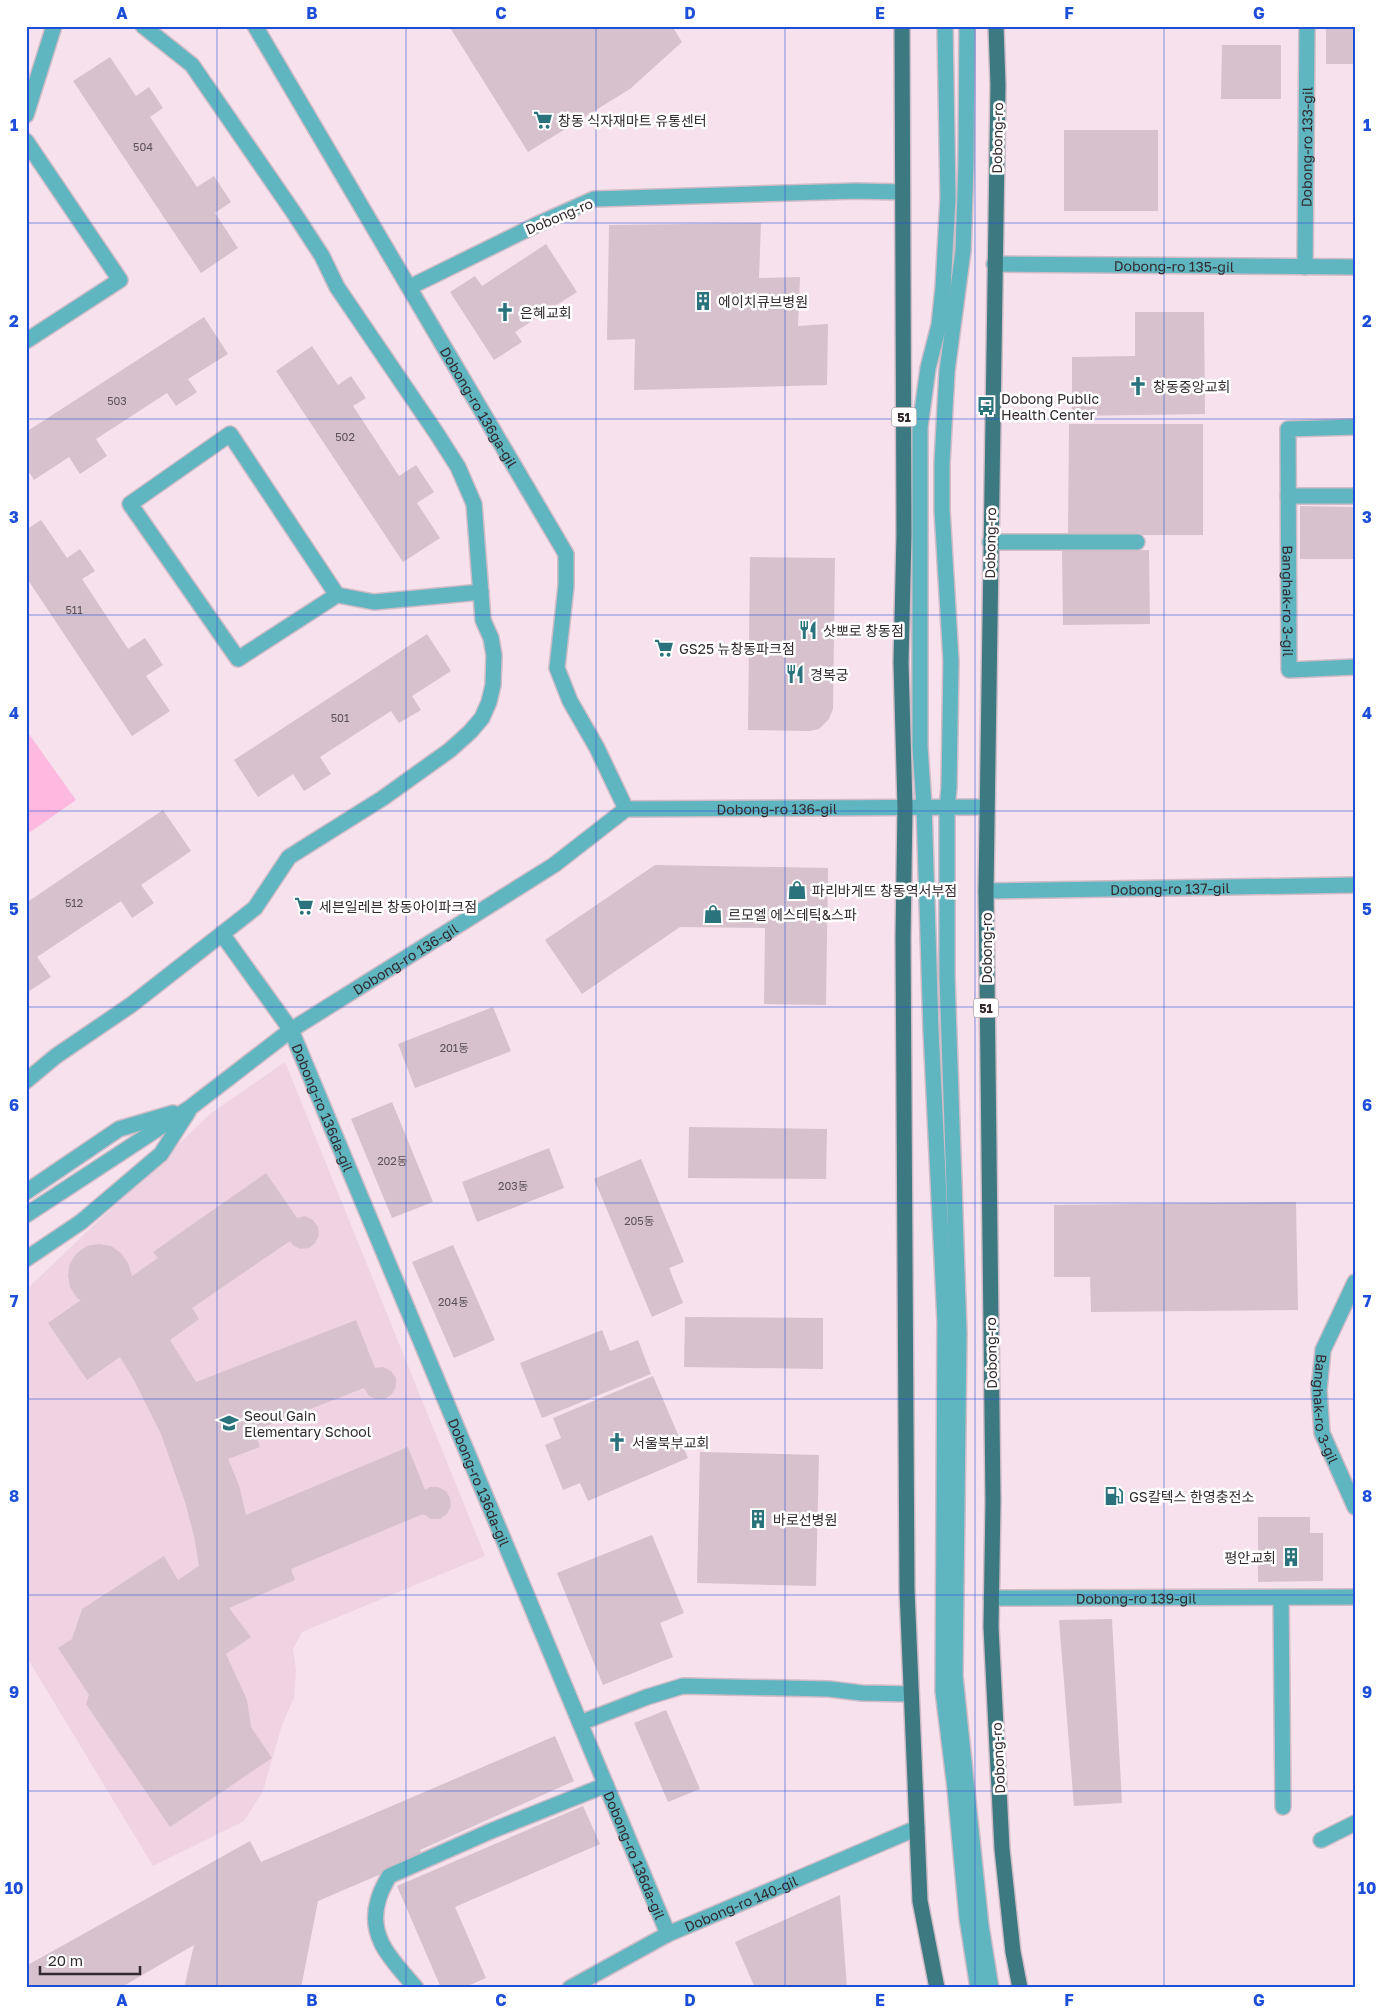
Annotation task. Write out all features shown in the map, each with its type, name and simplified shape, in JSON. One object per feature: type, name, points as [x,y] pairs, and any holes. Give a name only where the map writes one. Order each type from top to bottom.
[{"type":"main road","name":"51","points":[[902,26],[904,535],[901,662],[904,807],[906,1580],[920,1901],[938,1988]]},
{"type":"main road","name":"Dobong-ro","points":[[996,26],[998,85],[986,807],[993,1501],[991,1598],[1002,1849],[1013,1952],[1020,1988]]},
{"type":"street","points":[[26,115],[54,26]]},
{"type":"street","points":[[26,1081],[56,1056],[131,1005],[256,908],[289,857],[383,798],[450,750],[482,718],[489,702],[493,685],[494,655],[483,620],[474,504],[458,467],[337,288],[322,256],[294,213],[192,65],[144,26]]},
{"type":"street","name":"Dobong-ro 136ga-gil","points":[[256,26],[566,554],[566,586],[557,668],[570,701],[597,748],[626,808]]},
{"type":"street","points":[[945,26],[948,198],[943,279],[939,324],[928,368],[920,427],[920,747],[945,1322],[943,1691],[967,1918],[978,1988]]},
{"type":"street","points":[[967,26],[963,251],[947,371],[942,464],[942,510],[951,661],[947,807],[947,977],[959,1333],[955,1676],[981,1926],[991,1988]]},
{"type":"street","name":"Dobong-ro 133-gil","points":[[1305,267],[1306,26]]},
{"type":"street","points":[[26,140],[120,280],[26,341]]},
{"type":"street","name":"Dobong-ro","points":[[410,288],[538,224],[594,199],[818,192],[902,192]]},
{"type":"street","name":"Dobong-ro 135-gil","points":[[994,264],[1355,267]]},
{"type":"street","name":"Banghak-ro 3-gil","points":[[1355,427],[1288,429],[1288,670],[1355,667]]},
{"type":"street","points":[[337,596],[230,434],[130,504],[238,659],[337,596],[374,602],[481,592]]},
{"type":"street","points":[[1288,496],[1355,496]]},
{"type":"street","points":[[990,542],[1137,542]]},
{"type":"street","name":"Dobong-ro 136-gil","points":[[26,1215],[191,1108],[291,1030],[554,865],[626,808],[986,807]]},
{"type":"street","name":"Dobong-ro 137-gil","points":[[986,890],[1355,885]]},
{"type":"street","name":"Dobong-ro 136da-gil","points":[[222,934],[291,1030],[668,1934]]},
{"type":"street","points":[[26,1192],[119,1129],[191,1108]]},
{"type":"street","points":[[26,1259],[81,1222],[162,1154],[191,1108]]},
{"type":"street","name":"Banghak-ro 3-gil","points":[[1355,1282],[1323,1350],[1319,1390],[1322,1433],[1355,1507]]},
{"type":"street","name":"Dobong-ro 139-gil","points":[[991,1598],[1355,1597]]},
{"type":"street","points":[[1281,1598],[1283,1807]]},
{"type":"street","points":[[580,1723],[647,1697],[683,1686],[829,1689],[862,1693],[911,1694]]},
{"type":"street","points":[[416,1988],[382,1948],[375,1921],[378,1901],[389,1876],[491,1831],[606,1785]]},
{"type":"street","points":[[1321,1840],[1355,1824]]},
{"type":"street","name":"Dobong-ro 140-gil","points":[[570,1988],[668,1934],[917,1828]]},
{"type":"shaded area","points":[[26,730],[76,800],[26,835]]},
{"type":"shaded area","name":"Seoul Gain Elementary School","points":[[285,1062],[485,1556],[302,1632],[293,1649],[296,1670],[294,1698],[282,1725],[263,1791],[244,1821],[153,1866],[26,1656],[26,1290],[210,1114]]},
{"type":"building","name":"창동 식자재마트 유통센터","points":[[449,26],[672,26],[682,42],[630,89],[528,152]]},
{"type":"building","points":[[1326,26],[1355,26],[1355,64],[1326,64]]},
{"type":"building","points":[[1222,45],[1281,45],[1281,99],[1221,99]]},
{"type":"building","points":[[110,57],[136,96],[149,87],[163,108],[150,117],[197,187],[214,176],[231,202],[215,213],[238,248],[201,273],[73,81]]},
{"type":"building","points":[[1064,130],[1158,130],[1158,211],[1064,211]]},
{"type":"building","name":"에이치큐브병원","points":[[761,223],[759,278],[800,277],[798,326],[828,324],[827,385],[634,390],[635,339],[607,340],[609,225]]},
{"type":"building","name":"은혜교회","points":[[546,244],[577,292],[515,332],[522,342],[494,360],[450,292],[475,276],[482,286]]},
{"type":"building","name":"창동중앙교회","points":[[1135,312],[1204,312],[1205,414],[1072,416],[1072,357],[1135,356]]},
{"type":"building","points":[[204,317],[228,354],[188,379],[197,392],[176,406],[167,393],[96,439],[107,456],[80,474],[69,457],[34,480],[26,467],[26,432]]},
{"type":"building","points":[[312,346],[338,385],[351,376],[366,398],[353,406],[399,476],[416,465],[434,492],[417,503],[440,538],[403,562],[276,371]]},
{"type":"building","points":[[1069,424],[1203,424],[1203,535],[1068,535]]},
{"type":"building","points":[[1300,506],[1355,507],[1355,559],[1300,559]]},
{"type":"building","points":[[41,520],[67,558],[80,549],[95,571],[82,579],[128,649],[145,638],[163,665],[146,676],[170,711],[132,736],[26,577],[26,530]]},
{"type":"building","points":[[1149,550],[1150,624],[1063,625],[1062,551]]},
{"type":"building","points":[[750,557],[835,558],[833,709],[829,719],[819,729],[810,731],[748,730]]},
{"type":"building","points":[[427,634],[451,671],[412,696],[421,710],[399,723],[391,711],[320,757],[331,774],[304,791],[293,774],[258,797],[234,760]]},
{"type":"building","points":[[163,810],[191,851],[141,885],[154,903],[132,918],[121,901],[37,957],[51,977],[26,993],[26,903]]},
{"type":"building","points":[[655,865],[828,868],[826,1005],[764,1004],[765,928],[680,927],[582,994],[545,940]]},
{"type":"building","points":[[493,1007],[511,1051],[415,1088],[398,1044]]},
{"type":"building","points":[[392,1102],[433,1202],[392,1218],[351,1119]]},
{"type":"building","points":[[689,1127],[827,1129],[826,1179],[688,1178]]},
{"type":"building","points":[[549,1148],[564,1188],[477,1222],[462,1182]]},
{"type":"building","points":[[641,1159],[684,1262],[669,1268],[683,1303],[652,1317],[594,1179]]},
{"type":"building","points":[[266,1173],[297,1218],[305,1216],[313,1220],[318,1227],[319,1235],[315,1243],[309,1248],[300,1249],[290,1241],[192,1308],[199,1319],[170,1340],[196,1382],[356,1320],[375,1368],[383,1367],[391,1371],[396,1378],[396,1386],[392,1394],[385,1399],[376,1399],[369,1396],[364,1388],[254,1431],[260,1447],[228,1459],[239,1485],[246,1515],[408,1447],[425,1490],[430,1487],[438,1487],[446,1491],[450,1498],[451,1506],[447,1514],[440,1519],[431,1519],[423,1514],[291,1569],[295,1580],[229,1608],[251,1637],[226,1654],[247,1700],[251,1727],[272,1758],[170,1827],[86,1704],[89,1695],[58,1648],[72,1639],[82,1609],[164,1556],[178,1580],[199,1566],[194,1536],[185,1502],[161,1434],[120,1357],[87,1380],[48,1323],[81,1300],[77,1298],[70,1287],[68,1275],[70,1263],[77,1253],[87,1246],[99,1244],[111,1246],[121,1253],[128,1263],[132,1276],[158,1258],[153,1252]]},
{"type":"building","points":[[1296,1202],[1298,1310],[1091,1312],[1090,1277],[1054,1277],[1054,1205]]},
{"type":"building","points":[[453,1245],[495,1340],[454,1358],[412,1262]]},
{"type":"building","points":[[685,1317],[823,1318],[823,1369],[684,1367]]},
{"type":"building","points":[[602,1330],[610,1351],[638,1340],[651,1374],[542,1418],[520,1363]]},
{"type":"building","name":"서울북부교회","points":[[653,1376],[688,1458],[588,1501],[580,1483],[563,1490],[545,1445],[561,1438],[553,1418]]},
{"type":"building","name":"바로선병원","points":[[700,1452],[819,1455],[816,1586],[697,1583]]},
{"type":"building","name":"평안교회","points":[[1258,1517],[1310,1517],[1310,1533],[1323,1533],[1323,1581],[1258,1582]]},
{"type":"building","points":[[652,1535],[684,1613],[660,1623],[673,1657],[603,1685],[557,1573]]},
{"type":"building","points":[[1112,1619],[1122,1803],[1074,1806],[1059,1620]]},
{"type":"building","points":[[666,1710],[700,1789],[668,1802],[634,1723]]},
{"type":"building","points":[[555,1736],[574,1781],[420,1850],[423,1856],[318,1901],[301,1988],[184,1988],[194,1945],[120,1988],[26,1988],[26,1966],[250,1841],[261,1862]]},
{"type":"building","points":[[583,1806],[600,1844],[455,1907],[486,1978],[463,1988],[441,1988],[397,1886]]},
{"type":"building","points":[[840,1895],[847,1988],[755,1988],[735,1942]]},
{"type":"place","name":"창동 식자재마트 유통센터","points":[[543,120]]},
{"type":"place","name":"에이치큐브병원","points":[[703,301]]},
{"type":"place","name":"은혜교회","points":[[505,312]]},
{"type":"place","name":"창동중앙교회","points":[[1138,386]]},
{"type":"place","name":"Dobong Public Health Center","points":[[986,406]]},
{"type":"place","name":"삿뽀로 창동점","points":[[808,630]]},
{"type":"place","name":"GS25 뉴창동파크점","points":[[664,648]]},
{"type":"place","name":"경복궁","points":[[795,674]]},
{"type":"place","name":"파리바게뜨 창동역서부점","points":[[797,890]]},
{"type":"place","name":"세븐일레븐 창동아이파크점","points":[[304,906]]},
{"type":"place","name":"르모엘 에스테틱&스파","points":[[713,914]]},
{"type":"place","name":"Seoul Gain Elementary School","points":[[229,1423]]},
{"type":"place","name":"서울북부교회","points":[[617,1442]]},
{"type":"place","name":"GS칼텍스 한영충전소","points":[[1114,1496]]},
{"type":"place","name":"바로선병원","points":[[758,1519]]},
{"type":"place","name":"평안교회","points":[[1291,1557]]}]
